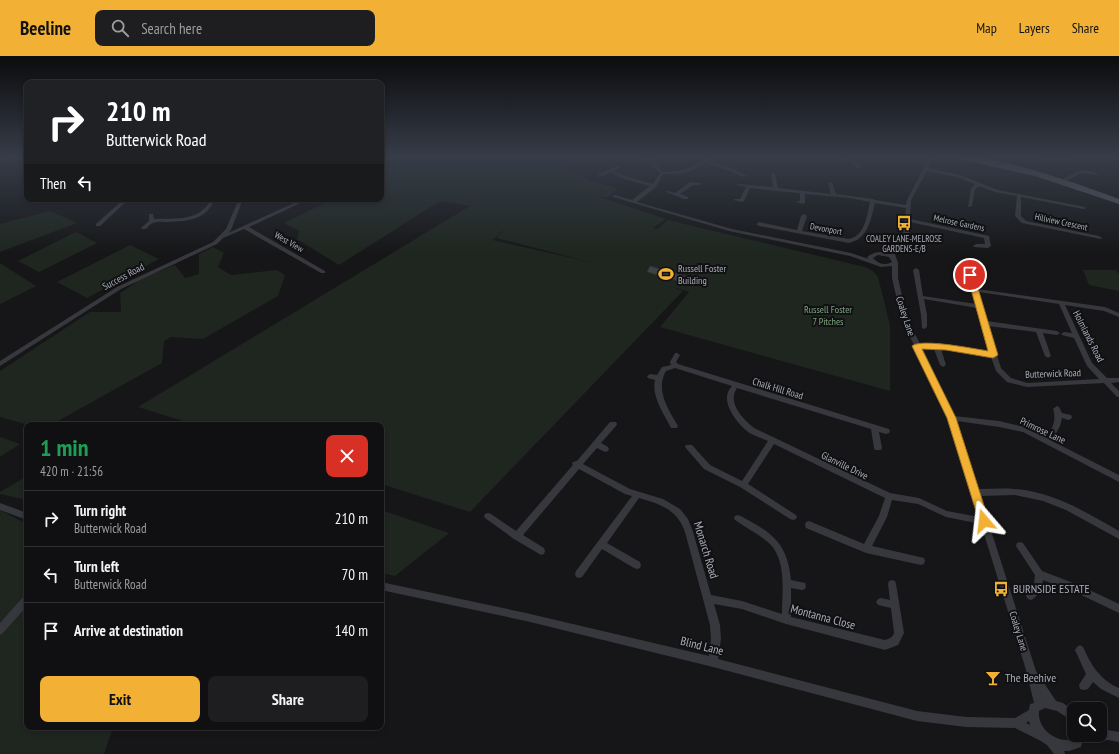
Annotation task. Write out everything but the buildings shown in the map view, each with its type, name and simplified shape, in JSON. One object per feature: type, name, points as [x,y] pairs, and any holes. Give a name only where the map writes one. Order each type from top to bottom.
[{"type":"main road","points":[[1083,189],[1119,202]]},
{"type":"street","points":[[633,202],[651,189]]},
{"type":"street","points":[[677,194],[684,189]]},
{"type":"street","points":[[735,200],[744,201],[748,189]]},
{"type":"street","points":[[763,189],[834,195],[873,200],[908,207]]},
{"type":"street","points":[[830,189],[834,195]]},
{"type":"street","points":[[894,260],[892,254],[906,236],[908,207],[915,189]]},
{"type":"street","points":[[970,206],[973,189]]},
{"type":"street","points":[[994,189],[1019,196],[1083,208]]},
{"type":"street","points":[[668,192],[686,198]]},
{"type":"street","points":[[802,192],[804,203]]},
{"type":"street","points":[[615,196],[731,230],[851,255],[877,264],[890,266],[894,260]]},
{"type":"street","name":"Hillview Crescent","points":[[1019,196],[1018,216],[1024,222],[1099,238]]},
{"type":"street","name":"Devonport","points":[[762,223],[799,232],[849,241],[860,236],[867,225],[873,200]]},
{"type":"street","points":[[98,225],[124,202]]},
{"type":"street","points":[[144,228],[152,218],[192,218],[205,216],[212,202]]},
{"type":"street","points":[[222,238],[228,230],[240,202]]},
{"type":"street","name":"Success Road","points":[[0,364],[119,288],[146,273],[209,246],[222,238],[301,202]]},
{"type":"street","points":[[798,202],[810,203]]},
{"type":"street","name":"Devonport","points":[[799,232],[804,216]]},
{"type":"street","name":"Melrose Gardens","points":[[907,220],[987,237],[988,246],[976,246]]},
{"type":"street","name":"West View","points":[[246,228],[323,272]]},
{"type":"street","points":[[895,278],[870,257],[903,241]]},
{"type":"street","points":[[851,255],[886,254],[894,260]]},
{"type":"street","name":"Coaley Lane","points":[[894,260],[895,278],[904,318],[916,346],[952,418],[1031,670],[1039,704]]},
{"type":"street","points":[[916,270],[925,322],[924,327]]},
{"type":"street","name":"Butterwick Road","points":[[970,275],[993,355],[1001,373],[1009,380],[1021,385],[1119,380]]},
{"type":"street","points":[[975,290],[1105,309],[1119,314]]},
{"type":"street","points":[[921,297],[979,306]]},
{"type":"street","name":"Holmlands Road","points":[[1061,302],[1089,364],[1119,395]]},
{"type":"street","points":[[984,322],[1076,336]]},
{"type":"street","points":[[1039,331],[1048,356]]},
{"type":"street","points":[[916,346],[937,347],[993,355]]},
{"type":"street","points":[[937,347],[943,365]]},
{"type":"street","points":[[674,426],[658,390],[658,378],[664,369],[675,366],[673,362],[677,355]]},
{"type":"street","name":"Chalk Hill Road","points":[[675,366],[735,386],[886,431]]},
{"type":"street","points":[[650,376],[658,378]]},
{"type":"street","name":"Glanville Drive","points":[[735,386],[730,396],[731,403],[744,425],[889,496],[919,501],[946,514],[984,521]]},
{"type":"street","points":[[1048,442],[1059,424],[1058,412],[1068,417]]},
{"type":"street","name":"Primrose Lane","points":[[952,418],[1014,427],[1048,442],[1119,479]]},
{"type":"street","points":[[517,536],[576,464],[613,424]]},
{"type":"street","points":[[875,428],[878,448]]},
{"type":"street","points":[[743,484],[773,440]]},
{"type":"street","points":[[595,444],[605,449]]},
{"type":"street","points":[[689,447],[706,467],[743,484],[793,517]]},
{"type":"street","name":"Monarch Road","points":[[576,464],[636,495],[660,501],[670,506],[685,521],[715,624],[716,639],[713,662]]},
{"type":"street","points":[[975,492],[996,494],[1013,492],[1038,496],[1062,504],[1119,535]]},
{"type":"street","points":[[579,574],[636,495]]},
{"type":"street","points":[[866,549],[883,516],[889,496]]},
{"type":"street","points":[[0,506],[24,516]]},
{"type":"street","points":[[488,516],[541,551]]},
{"type":"street","points":[[738,518],[763,534],[776,545],[783,559],[786,583],[786,620]]},
{"type":"street","points":[[809,525],[866,549],[921,561]]},
{"type":"street","points":[[601,544],[637,565]]},
{"type":"street","points":[[1020,546],[1039,574],[1078,589],[1119,609]]},
{"type":"street","points":[[1031,596],[1038,585],[1039,574]]},
{"type":"street","points":[[786,583],[802,586]]},
{"type":"street","name":"Montanna Close","points":[[708,599],[742,605],[786,620],[885,645],[893,643],[898,639],[900,633],[892,584]]},
{"type":"street","name":"Blind Lane","points":[[384,587],[526,617],[713,662],[918,716],[966,722],[1016,723],[1059,746],[1076,743]]},
{"type":"street","points":[[0,630],[24,602]]},
{"type":"street","points":[[881,602],[895,605]]},
{"type":"street","points":[[1080,650],[1088,670],[1092,675],[1113,691],[1119,693]]},
{"type":"street","name":"Coaley Lane","points":[[1031,670],[1052,704]]},
{"type":"street","points":[[1084,685],[1092,675]]},
{"type":"street","points":[[1060,754],[1033,720],[1033,713],[1034,708],[1039,704],[1052,704],[1067,712]]},
{"type":"street","points":[[1016,723],[1033,713]]},
{"type":"street","name":"Blind Lane","points":[[1107,734],[1119,737]]},
{"type":"green space","name":"Russell Foster 7 Pitches","points":[[384,189],[617,189],[618,189],[607,198],[593,195],[666,219],[653,228],[657,229],[668,220],[865,267],[873,271],[878,277],[890,325],[890,391],[660,327],[689,292],[669,286],[683,291],[470,512],[384,485],[384,422],[186,422],[138,407],[470,206],[440,201],[339,265],[297,239],[299,231],[284,223],[327,202],[384,202]],"holes":[[[514,221],[496,238],[590,262],[493,240]]]},
{"type":"green space","points":[[50,211],[77,223],[0,252],[0,224]]},
{"type":"green space","points":[[76,232],[97,243],[39,272],[18,261]]},
{"type":"green space","points":[[130,245],[159,259],[87,298],[57,282]]},
{"type":"green space","points":[[213,247],[224,253],[218,267],[231,275],[277,270],[285,275],[278,296],[203,339],[171,337],[164,341],[162,363],[56,422],[24,422],[24,424],[0,417],[0,371],[90,312],[121,312],[120,293],[143,278],[175,265],[185,278],[199,274],[199,254]]},
{"type":"green space","points":[[0,263],[36,286],[0,304]]},
{"type":"green space","points":[[1083,270],[1116,270],[1119,274],[1119,291],[1089,285]]},
{"type":"green space","points":[[0,437],[20,444],[0,457]]},
{"type":"green space","points":[[24,478],[24,499],[0,494],[0,492]]},
{"type":"green space","points":[[0,510],[24,522],[24,730],[112,730],[104,754],[0,754]]},
{"type":"green space","points":[[384,511],[449,533],[395,576],[384,574]]},
{"type":"place","name":"COALEY LANE-MELROSE GARDENS-E/B","points":[[904,223]]},
{"type":"place","name":"Russell Foster Building","points":[[666,274]]},
{"type":"place","name":"BURNSIDE ESTATE","points":[[1001,589]]},
{"type":"place","name":"The Beehive","points":[[993,678]]},
{"type":"route","points":[[970,275],[993,355],[946,347],[916,346],[952,418],[984,521]]}]
